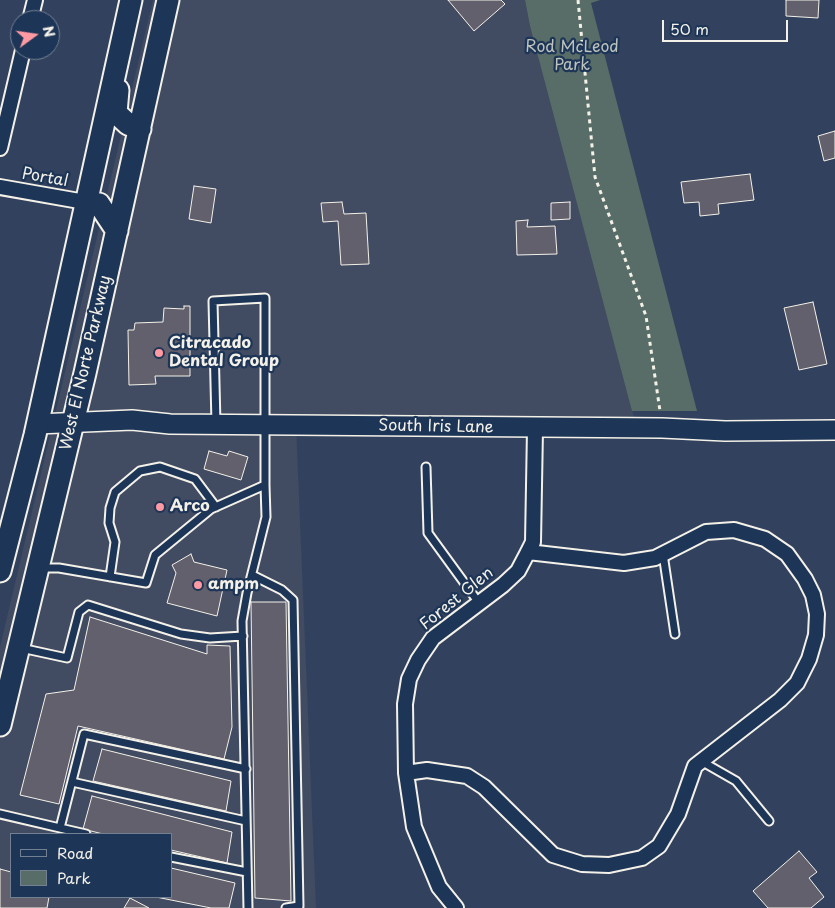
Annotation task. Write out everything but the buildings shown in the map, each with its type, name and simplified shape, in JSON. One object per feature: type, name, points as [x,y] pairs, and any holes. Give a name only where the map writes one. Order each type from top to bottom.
[{"type":"main road","name":"West El Norte Parkway","points":[[0,571],[37,424],[131,0]]},
{"type":"main road","name":"West El Norte Parkway","points":[[0,725],[117,230],[168,0]]},
{"type":"main road","points":[[123,35],[116,113],[128,124],[140,128]]},
{"type":"main road","points":[[85,202],[99,204],[117,230]]},
{"type":"street","points":[[0,148],[21,60]]},
{"type":"street","name":"Portal","points":[[0,187],[85,202]]},
{"type":"street","name":"South Iris Lane","points":[[37,424],[132,420],[170,424],[535,429],[835,430]]},
{"type":"street","name":"Forest Glen","points":[[456,908],[439,886],[414,827],[406,773],[404,704],[408,680],[418,660],[433,638],[518,570],[528,552],[532,542],[535,429]]},
{"type":"street","points":[[406,773],[427,770],[467,776],[484,787],[553,854],[582,864],[609,864],[642,858],[659,846],[678,814],[695,766],[780,700],[797,683],[809,659],[816,635],[817,614],[813,595],[805,579],[787,554],[765,540],[734,530],[706,532],[655,558],[624,564],[528,552]]},
{"type":"lane","points":[[216,424],[213,301],[265,298],[266,516],[242,621],[248,908]]},
{"type":"lane","points":[[110,577],[115,542],[109,523],[110,508],[115,492],[140,471],[160,466],[195,479],[216,507]]},
{"type":"lane","points":[[426,467],[428,532],[479,603]]},
{"type":"lane","points":[[37,568],[59,568],[146,583],[155,555],[216,507],[265,485]]},
{"type":"lane","points":[[663,554],[674,634]]},
{"type":"lane","points":[[252,574],[282,590],[293,600],[299,906],[286,908]]},
{"type":"lane","points":[[18,648],[67,658],[79,612],[88,605],[182,634],[210,638],[243,636]]},
{"type":"lane","points":[[60,828],[84,734],[246,770]]},
{"type":"lane","points":[[701,761],[736,780],[769,821]]},
{"type":"lane","points":[[72,782],[246,821]]},
{"type":"lane","points":[[0,814],[82,833]]},
{"type":"lane","points":[[172,857],[247,872]]},
{"type":"path","points":[[578,0],[595,177],[646,316],[660,415]]},
{"type":"shaded area","points":[[153,0],[525,0],[530,26],[637,428],[296,425],[316,908],[0,908],[0,647]]},
{"type":"green space","name":"Rod McLeod Park","points":[[525,0],[600,0],[591,3],[697,411],[632,411],[530,26]]},
{"type":"place","name":"Citracado Dental Group","points":[[159,353]]},
{"type":"place","name":"Arco","points":[[160,507]]},
{"type":"place","name":"ampm","points":[[198,585]]}]
